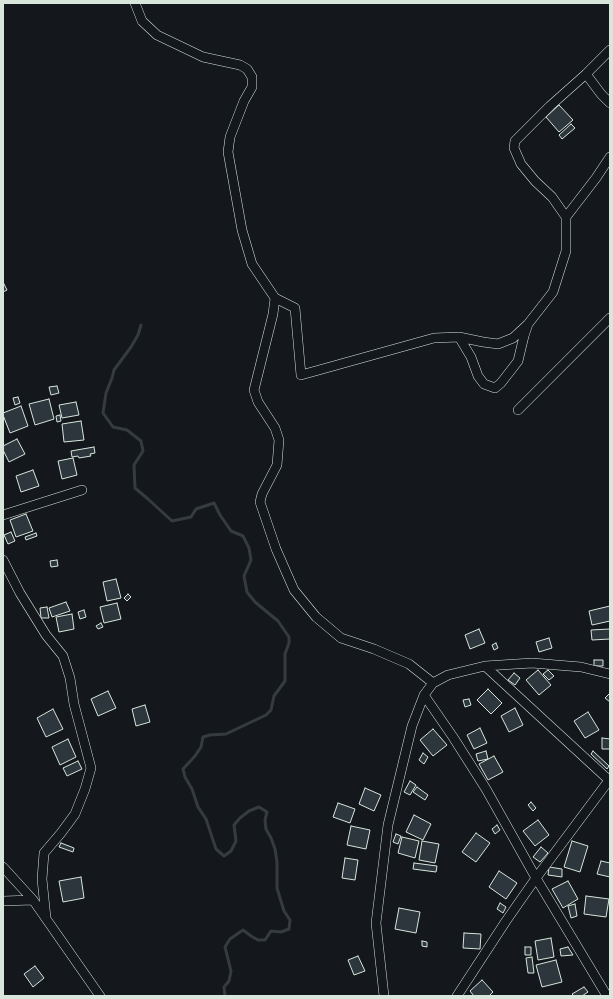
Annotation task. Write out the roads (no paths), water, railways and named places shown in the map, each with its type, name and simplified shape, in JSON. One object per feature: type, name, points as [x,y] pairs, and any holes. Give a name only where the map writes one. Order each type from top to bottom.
[{"type":"street","points":[[134,3],[142,21],[157,35],[203,58],[240,65],[247,69],[252,77],[252,87],[244,101],[230,137],[228,152],[242,230],[252,264],[275,298],[295,308],[301,374],[434,338],[459,337],[498,344],[513,338],[528,324],[553,292],[566,251],[566,217],[552,197],[535,181],[521,164],[514,148],[516,141],[550,106],[610,50]]},
{"type":"street","points":[[586,74],[610,103]]},
{"type":"street","points":[[566,217],[610,157]]},
{"type":"street","points":[[275,298],[273,314],[254,390],[258,402],[275,428],[279,440],[277,465],[262,494],[260,502],[276,549],[294,590],[316,617],[340,638],[374,649],[409,664],[433,683]]},
{"type":"street","points":[[518,410],[610,318]]},
{"type":"street","points":[[459,337],[472,357],[478,376],[484,384],[494,388],[501,383],[518,361],[528,324]]},
{"type":"street","points":[[3,515],[82,490]]},
{"type":"street","points":[[3,560],[20,593],[46,635],[63,656],[70,678],[74,704],[91,768],[85,789],[75,814],[44,853],[42,879],[46,918]]},
{"type":"street","points":[[384,996],[376,923],[388,825],[412,726],[424,695],[433,683],[448,675],[485,666],[532,662],[581,667],[610,674]]},
{"type":"street","points":[[457,996],[536,878],[610,780],[485,666]]},
{"type":"street","points":[[424,695],[486,788],[536,878],[607,996]]},
{"type":"street","points":[[3,867],[33,900],[100,996]]},
{"type":"street","points":[[3,901],[33,900]]},
{"type":"waterway","points":[[141,325],[138,335],[131,347],[114,370],[106,393],[103,413],[113,427],[127,430],[141,441],[143,451],[134,465],[135,488],[172,521],[191,517],[196,509],[214,503],[231,531],[243,536],[249,548],[251,560],[244,576],[247,592],[255,602],[278,621],[289,637],[289,643],[285,654],[285,681],[274,696],[271,710],[266,715],[226,734],[203,737],[201,747],[183,769],[198,807],[206,819],[216,849],[224,856],[231,851],[236,841],[234,825],[240,818],[249,811],[259,807],[267,812],[265,820],[266,829],[275,849],[277,862],[277,888],[284,911],[290,920],[289,929],[281,932],[271,931],[265,940],[258,940],[243,930],[230,939],[225,947],[231,971],[229,981],[224,987],[225,996]]}]
